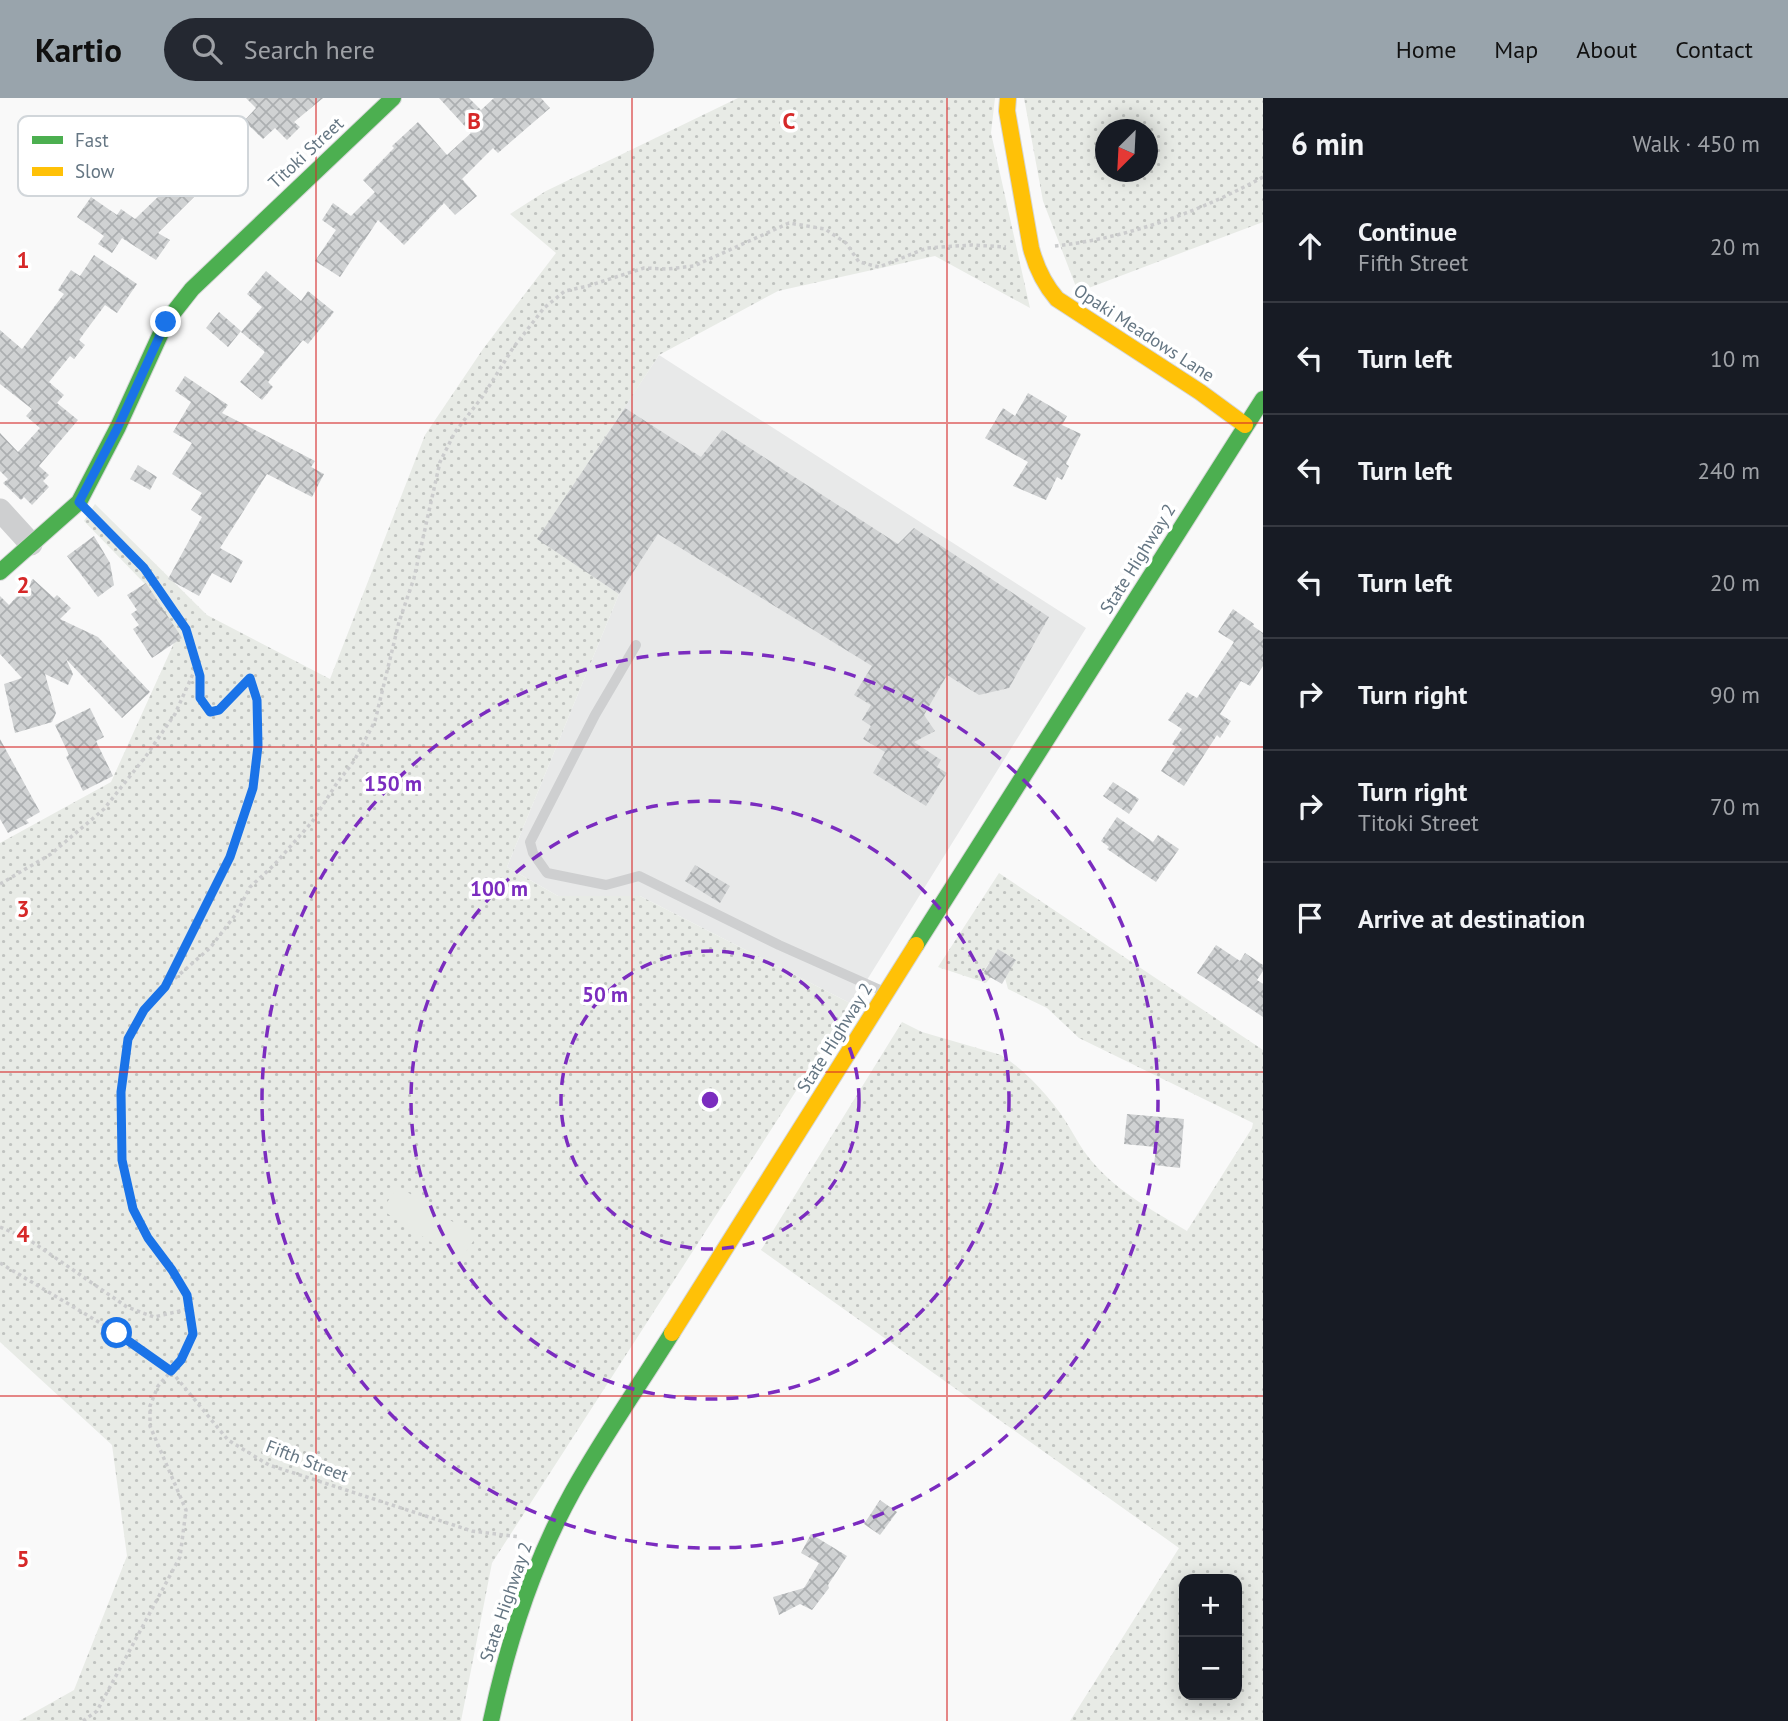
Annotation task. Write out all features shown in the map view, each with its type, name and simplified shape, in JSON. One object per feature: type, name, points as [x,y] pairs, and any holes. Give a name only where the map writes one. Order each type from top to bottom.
[{"type":"main road","name":"Titoki Street","points":[[0,572],[79,502],[91,482],[166,322],[192,289],[393,98]]},
{"type":"main road","name":"Opaki Meadows Lane","points":[[1008,98],[1007,111],[1031,248],[1035,268],[1045,286],[1057,299],[1200,392],[1245,425]]},
{"type":"main road","name":"State Highway 2","points":[[491,1721],[508,1646],[525,1594],[546,1542],[569,1500],[886,993],[1263,399]]},
{"type":"street","points":[[0,510],[31,544]]},
{"type":"lane","points":[[636,645],[595,715],[530,842],[533,853],[547,873],[606,886],[639,876],[779,945],[886,993]]},
{"type":"path","points":[[83,1721],[97,1711],[180,1557],[186,1510],[150,1426],[150,1406],[158,1386],[181,1360],[193,1334],[187,1295],[148,1238],[133,1209],[122,1160],[121,1092],[128,1039],[144,1010],[165,987],[210,948],[236,914],[250,887],[313,822],[337,782],[354,761],[375,721],[399,622],[414,578],[440,462],[455,432],[483,396],[513,348],[544,308],[565,291],[644,268],[694,266],[789,223],[825,229],[846,243],[859,262],[879,267],[927,248],[972,245],[1031,248],[1080,243],[1154,225],[1236,192],[1263,177]]},
{"type":"path","points":[[79,502],[144,568],[186,629],[200,676],[200,698],[210,712],[219,710],[250,678],[257,700],[258,746],[253,788],[230,857],[165,987]]},
{"type":"path","points":[[0,884],[51,854],[104,809],[146,756],[175,713],[197,665]]},
{"type":"path","points":[[0,1227],[28,1239],[127,1307],[153,1317],[188,1309]]},
{"type":"path","name":"Fifth Street","points":[[0,1263],[117,1333],[171,1371],[228,1440],[269,1465],[472,1531],[499,1534]]},
{"type":"shaded area","points":[[738,98],[995,98],[991,133],[1030,308],[935,256],[778,291],[659,355],[538,539],[619,594],[507,867],[558,896],[640,896],[852,1004],[492,1563],[461,1721],[19,1721],[74,1690],[127,1556],[112,1445],[0,1342],[0,843],[111,782],[174,643],[144,583],[84,521],[95,504],[207,615],[330,679],[425,435],[483,349],[556,253],[510,214],[546,191]]},
{"type":"shaded area","points":[[1024,98],[1263,98],[1263,222],[1078,292],[1043,201]]},
{"type":"shaded area","points":[[659,355],[1086,628],[852,1004],[640,896],[558,896],[507,867],[619,594],[537,539]]},
{"type":"shaded area","points":[[999,873],[1263,1050],[1263,1721],[1070,1721],[1179,1548],[761,1250],[902,1022],[922,1032],[1001,1055],[1011,1062],[1049,1099],[1085,1152],[1105,1175],[1138,1201],[1187,1231],[1253,1123],[1079,1038],[1047,1008],[1008,989],[1005,978],[1016,960],[998,949],[983,972],[991,977],[986,983],[938,967]]},
{"type":"shaded area","points":[[398,1186],[476,1237],[460,1261],[382,1210]]},
{"type":"building","points":[[246,98],[323,98],[294,122],[300,127],[287,140],[275,128],[263,139],[248,125],[248,117],[256,108]]},
{"type":"building","points":[[439,98],[469,98],[481,110],[494,98],[541,98],[550,108],[498,153],[493,148],[462,179],[477,196],[455,215],[444,203],[404,245],[378,220],[340,277],[315,261],[336,230],[322,220],[333,203],[351,216],[375,192],[363,180],[394,148],[392,146],[418,122],[447,155],[471,133]]},
{"type":"building","points":[[159,196],[195,196],[158,233],[170,240],[156,260],[122,238],[112,253],[98,244],[104,236],[77,217],[91,197],[117,215],[121,209],[135,219]]},
{"type":"building","points":[[94,255],[137,284],[117,313],[105,305],[79,340],[85,345],[74,359],[70,356],[49,382],[64,395],[57,403],[78,420],[39,466],[49,475],[43,481],[49,487],[32,505],[24,497],[21,500],[3,483],[8,479],[0,471],[0,433],[18,452],[40,428],[26,416],[32,409],[0,384],[0,330],[22,349],[64,294],[58,290],[71,270],[80,276]]},
{"type":"building","points":[[266,271],[301,301],[308,291],[334,312],[308,344],[303,340],[268,382],[273,387],[262,400],[240,382],[265,352],[241,332],[262,307],[247,294]]},
{"type":"building","points":[[219,312],[241,331],[228,347],[206,328]]},
{"type":"building","points":[[185,376],[228,405],[222,413],[315,461],[311,467],[324,474],[312,497],[267,474],[220,548],[243,561],[231,583],[212,573],[199,596],[168,579],[202,517],[191,510],[202,493],[172,474],[192,443],[173,432],[191,402],[175,391]]},
{"type":"building","points":[[1028,393],[1067,416],[1062,425],[1081,434],[1066,464],[1069,466],[1062,480],[1057,477],[1046,500],[1013,486],[1028,462],[985,438],[1003,408],[1015,416]]},
{"type":"building","points":[[625,408],[701,457],[722,430],[898,544],[914,528],[1049,617],[1009,688],[979,695],[947,675],[924,715],[935,731],[914,742],[941,760],[937,767],[947,773],[926,806],[873,773],[885,752],[863,739],[871,726],[862,720],[871,705],[854,695],[872,666],[658,534],[619,594],[537,539]]},
{"type":"building","points":[[138,465],[157,477],[150,490],[130,479]]},
{"type":"building","points":[[94,536],[110,563],[114,585],[98,597],[67,556]]},
{"type":"building","points":[[33,579],[54,598],[57,595],[71,608],[60,619],[98,637],[150,692],[122,718],[66,659],[73,674],[68,685],[45,674],[56,713],[52,722],[15,733],[4,684],[22,678],[0,654],[0,596],[9,605]]},
{"type":"building","points":[[146,583],[182,638],[152,658],[133,629],[139,625],[131,614],[137,610],[127,595]]},
{"type":"building","points":[[1233,609],[1263,633],[1263,666],[1250,686],[1241,681],[1220,714],[1231,721],[1220,738],[1217,735],[1184,786],[1161,771],[1176,747],[1172,744],[1182,729],[1168,720],[1187,692],[1197,698],[1234,642],[1218,632]]},
{"type":"building","points":[[90,708],[104,737],[96,741],[113,776],[83,791],[66,757],[69,755],[55,725]]},
{"type":"building","points":[[0,739],[40,812],[26,820],[29,823],[8,833],[0,819]]},
{"type":"building","points":[[1113,782],[1139,799],[1129,814],[1103,796]]},
{"type":"building","points":[[1117,817],[1153,842],[1158,835],[1179,849],[1156,882],[1107,849],[1109,847],[1101,841]]},
{"type":"building","points":[[695,865],[730,886],[720,903],[685,881]]},
{"type":"building","points":[[1216,945],[1240,961],[1245,953],[1263,965],[1263,971],[1257,980],[1263,984],[1263,1017],[1197,973]]},
{"type":"building","points":[[998,949],[1016,960],[1002,984],[983,973]]},
{"type":"building","points":[[1127,1114],[1184,1119],[1180,1168],[1154,1165],[1156,1147],[1124,1144]]},
{"type":"building","points":[[880,1500],[897,1512],[880,1535],[864,1524]]},
{"type":"building","points":[[811,1534],[847,1556],[828,1585],[829,1588],[812,1610],[800,1604],[779,1615],[773,1597],[804,1588],[819,1563],[801,1553]]},
{"type":"traffic: fast","points":[[0,572],[79,502],[118,427],[166,322],[192,289],[393,98]]},
{"type":"traffic: fast","points":[[916,945],[1263,399]]},
{"type":"traffic: fast","points":[[491,1721],[505,1661],[523,1603],[559,1518],[609,1431],[672,1333]]},
{"type":"traffic: slow","points":[[1008,98],[1007,111],[1031,248],[1041,275],[1052,293],[1057,299],[1200,392],[1245,425]]},
{"type":"traffic: slow","points":[[672,1333],[916,945]]},
{"type":"route","points":[[117,1333],[171,1371],[181,1360],[193,1334],[187,1295],[148,1238],[133,1209],[122,1160],[121,1092],[128,1039],[144,1010],[165,987],[230,857],[253,788],[258,746],[257,700],[250,678],[219,710],[210,712],[200,698],[200,676],[186,629],[144,568],[79,502],[118,427],[166,322]]}]
